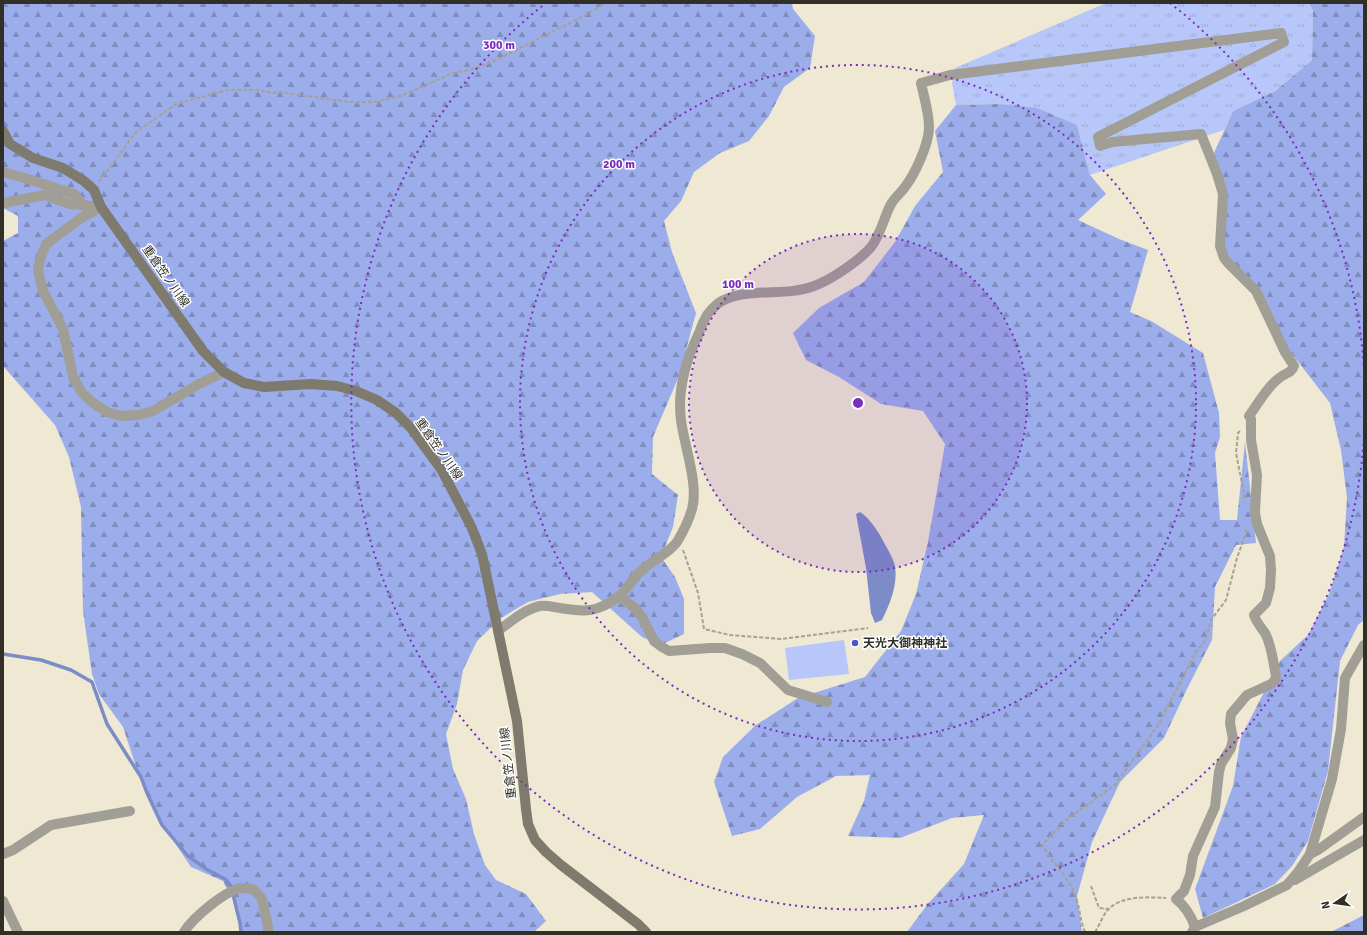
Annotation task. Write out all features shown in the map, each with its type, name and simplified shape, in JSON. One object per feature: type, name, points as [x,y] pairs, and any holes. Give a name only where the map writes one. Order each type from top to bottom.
[{"type":"main road","name":"重倉笠ノ川線","points":[[3,131],[10,144],[32,158],[63,168],[84,181],[94,190],[101,207],[203,351],[224,372],[244,383],[264,387],[311,384],[337,386],[356,391],[377,400],[396,414],[411,428],[441,469],[471,526],[482,554],[517,721],[528,824],[535,840],[546,852],[638,924],[646,932]]},
{"type":"street","points":[[498,631],[524,613],[537,607],[547,605],[578,612],[598,609],[619,596],[651,561],[672,547],[678,540],[693,508],[694,493],[681,420],[680,394],[684,372],[693,345],[707,316],[720,301],[738,295],[813,287],[828,280],[848,267],[872,246],[891,204],[906,187],[915,172],[924,150],[929,129],[927,109],[921,83],[950,75],[1281,33],[1284,42],[1098,137],[1100,146],[1112,142],[1201,134],[1217,174],[1223,194],[1220,246],[1221,252],[1228,263],[1256,291],[1294,366],[1293,369],[1278,379],[1269,388],[1249,416],[1251,419],[1251,440],[1257,475],[1255,512],[1257,524],[1270,556],[1271,570],[1270,588],[1266,603],[1254,614],[1255,619],[1264,632],[1270,646],[1276,676],[1275,680],[1271,684],[1248,693],[1231,714],[1230,723],[1233,739],[1231,748],[1221,764],[1215,807],[1195,852],[1190,875],[1184,891],[1176,899],[1180,902],[1193,921],[1194,929],[1287,885],[1364,840]]},
{"type":"street","points":[[3,172],[74,194],[84,206]]},
{"type":"street","points":[[3,203],[45,195],[70,204],[101,207]]},
{"type":"street","points":[[101,207],[81,218],[46,244],[40,259],[38,270],[43,291],[63,329],[73,377],[82,393],[93,403],[108,412],[121,416],[138,415],[153,411],[199,384],[224,372]]},
{"type":"street","points":[[619,596],[636,609],[642,617],[654,641],[669,651],[725,648],[760,663],[788,690],[828,702]]},
{"type":"street","points":[[1287,885],[1310,854],[1332,779],[1341,729],[1345,678],[1360,660],[1364,645]]},
{"type":"street","points":[[3,854],[13,850],[51,824],[130,811]]},
{"type":"street","points":[[1310,854],[1324,847],[1364,817]]},
{"type":"street","points":[[184,932],[189,924],[224,895],[242,887],[253,889],[262,899],[268,932]]},
{"type":"street","points":[[3,901],[18,932]]},
{"type":"path","points":[[94,190],[136,132],[176,104],[228,90],[259,90],[272,93],[279,92],[349,102],[376,102],[403,95],[452,73],[469,70],[492,62],[588,14],[605,3]]},
{"type":"path","points":[[1245,501],[1236,453],[1238,433],[1249,416]]},
{"type":"path","points":[[1085,932],[1075,894],[1060,869],[1048,856],[1042,845],[1066,820],[1115,785],[1158,725],[1196,652],[1205,641],[1211,620],[1226,600],[1237,558],[1246,534],[1246,521]]},
{"type":"path","points":[[678,540],[698,592],[704,629],[730,635],[781,639],[868,628]]},
{"type":"path","points":[[1091,886],[1099,908],[1109,909]]},
{"type":"path","points":[[1095,932],[1109,909],[1118,903],[1138,898],[1176,899]]},
{"type":"green space","points":[[3,3],[792,3],[793,9],[815,36],[810,68],[784,87],[769,116],[749,141],[720,153],[694,172],[681,201],[664,221],[672,252],[696,313],[679,376],[653,437],[652,474],[678,495],[673,527],[661,557],[675,577],[684,599],[684,634],[661,645],[642,637],[592,592],[560,594],[528,602],[501,618],[477,641],[463,670],[457,704],[446,734],[453,769],[466,799],[474,834],[485,865],[496,880],[526,894],[546,921],[534,932],[240,932],[239,910],[223,881],[191,867],[154,810],[140,779],[123,727],[99,694],[92,674],[83,611],[81,507],[69,457],[55,425],[3,366],[3,241],[18,233],[18,216],[3,208]]},
{"type":"green space","points":[[1106,3],[1309,3],[1313,11],[1312,60],[1275,91],[1233,111],[1224,130],[1090,175],[1077,125],[998,104],[956,105],[952,83],[955,68]]},
{"type":"green space","points":[[1309,3],[1364,3],[1364,620],[1358,625],[1340,661],[1328,771],[1308,841],[1292,866],[1275,884],[1203,918],[1195,889],[1233,786],[1241,737],[1280,661],[1308,635],[1329,594],[1344,547],[1347,498],[1341,450],[1330,403],[1286,346],[1224,250],[1214,153],[1233,111],[1275,91],[1312,60],[1313,11]]},
{"type":"green space","points":[[998,104],[1037,108],[1077,125],[1090,175],[1106,194],[1078,220],[1119,239],[1148,250],[1130,312],[1151,321],[1203,353],[1219,413],[1220,437],[1215,453],[1220,520],[1237,520],[1245,442],[1256,543],[1236,545],[1215,587],[1212,640],[1164,738],[1120,782],[1092,842],[1077,896],[1082,932],[907,932],[927,905],[964,864],[984,815],[952,818],[900,838],[848,836],[864,801],[870,775],[836,776],[797,797],[760,829],[732,836],[714,782],[723,757],[756,725],[798,698],[865,677],[901,631],[916,594],[928,542],[945,444],[923,411],[881,404],[839,377],[806,360],[793,333],[819,308],[864,282],[895,242],[915,206],[943,172],[935,131],[956,105]]},
{"type":"green space","points":[[844,640],[849,674],[789,680],[785,648]]},
{"type":"green space","points":[[1364,915],[1364,932],[1331,932]]},
{"type":"shaded area","points":[[860,512],[869,520],[880,535],[894,562],[896,573],[890,601],[882,620],[875,623],[871,613],[866,568],[856,514]]},
{"type":"waterway","points":[[3,654],[41,660],[71,670],[92,682],[107,724],[141,777],[162,825],[187,855],[206,869],[225,879],[231,886],[241,932]]},
{"type":"place","name":"天光大御神神社","points":[[855,643]]}]
